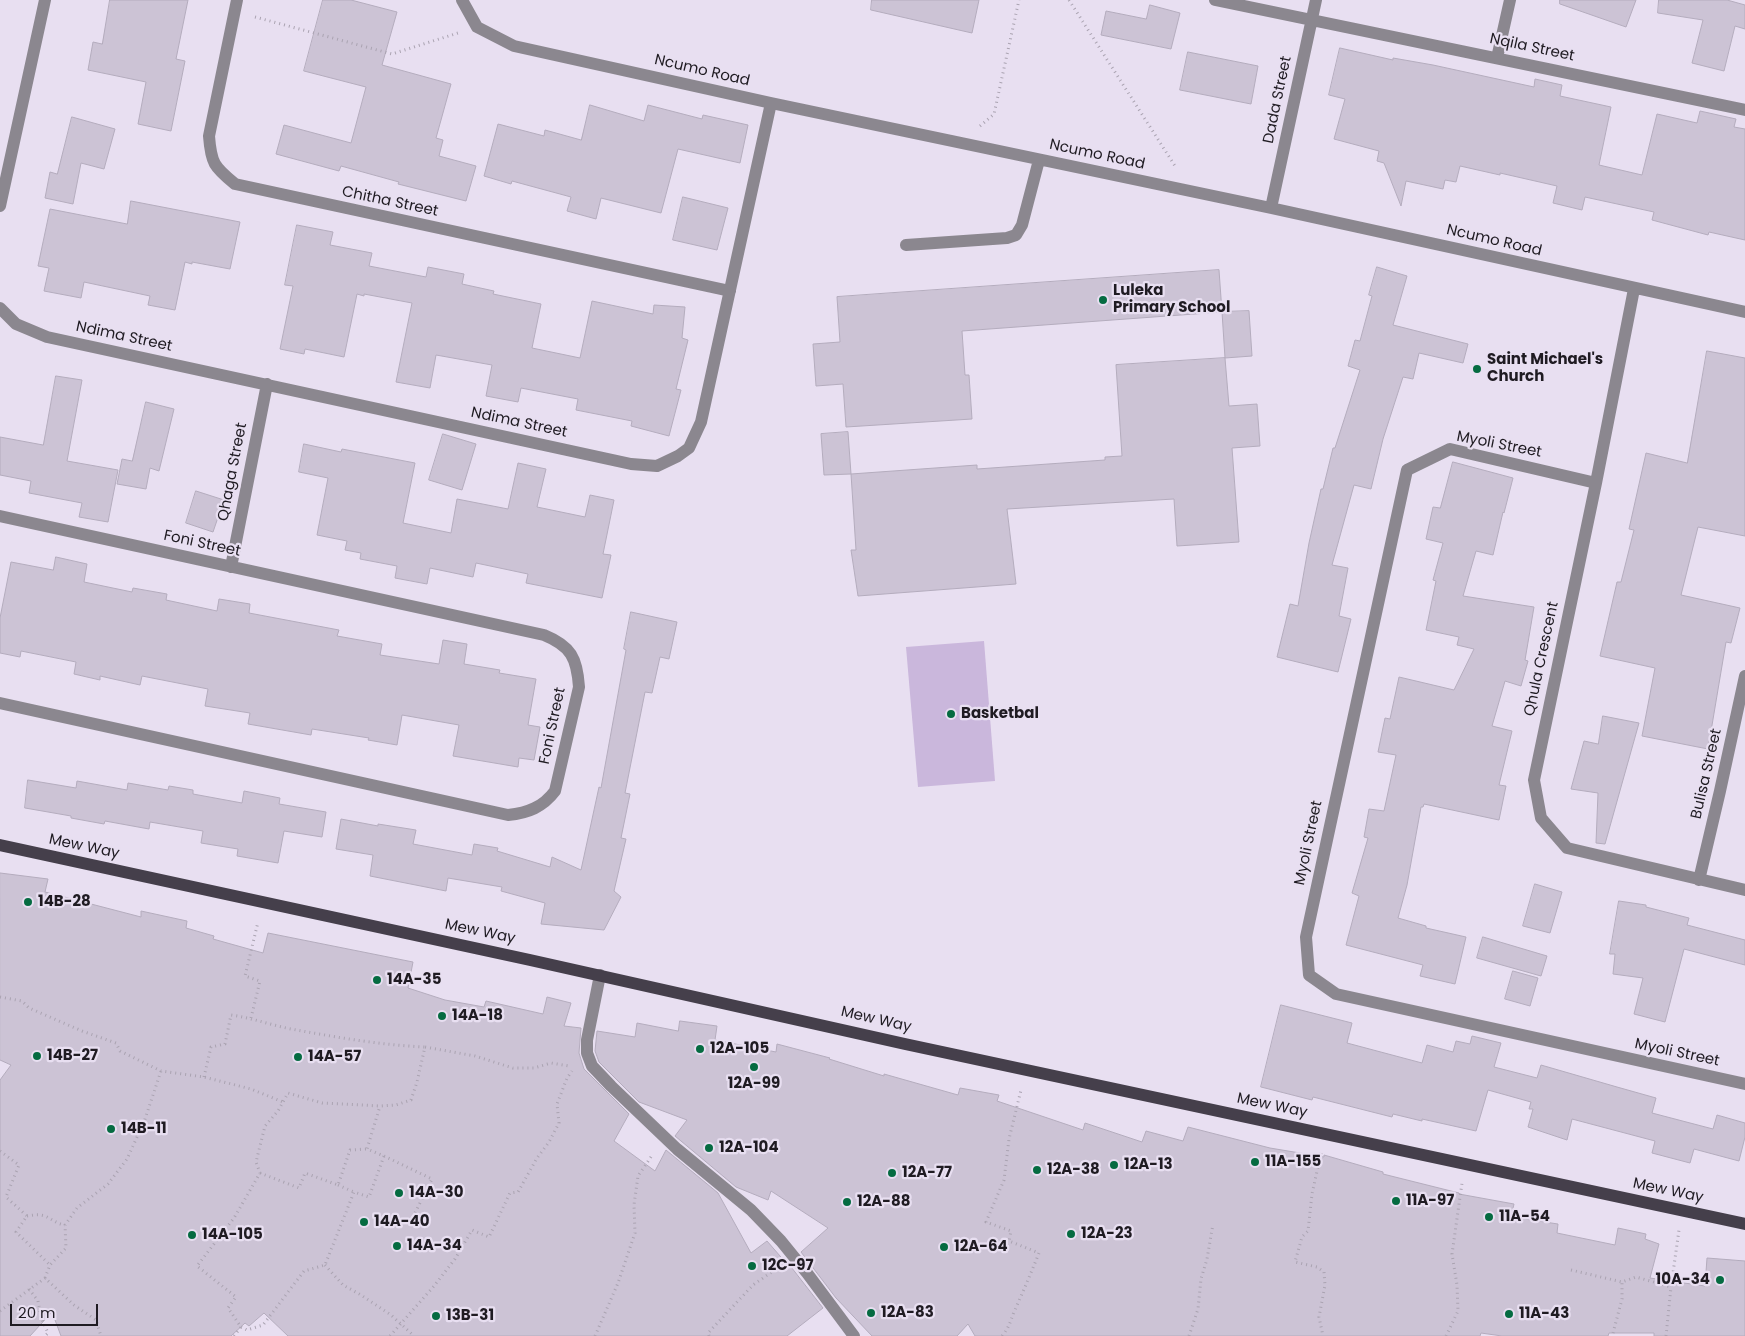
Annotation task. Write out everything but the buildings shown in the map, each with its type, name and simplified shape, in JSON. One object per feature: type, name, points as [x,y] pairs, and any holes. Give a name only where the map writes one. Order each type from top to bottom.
[{"type":"main road","name":"Mew Way","points":[[0,846],[1745,1224]]},
{"type":"street","points":[[0,206],[45,0]]},
{"type":"street","points":[[462,0],[477,27]]},
{"type":"street","name":"Nqila Street","points":[[1215,0],[1745,110]]},
{"type":"street","name":"Dada Street","points":[[1271,208],[1316,0]]},
{"type":"street","points":[[1497,58],[1510,0]]},
{"type":"street","name":"Chitha Street","points":[[236,4],[209,136],[210,152],[214,165],[235,184],[730,291]]},
{"type":"street","name":"Ncumo Road","points":[[477,27],[514,46],[771,103],[1271,208],[1745,312]]},
{"type":"street","name":"Ndima Street","points":[[0,308],[16,324],[47,337],[631,464],[657,466],[678,456],[689,448],[701,422],[771,103]]},
{"type":"street","points":[[906,245],[1007,238],[1016,235],[1022,225],[1039,160]]},
{"type":"street","name":"Qhula Crescent","points":[[1634,288],[1596,483],[1534,780],[1541,818],[1567,848],[1745,890]]},
{"type":"street","name":"Qhaga Street","points":[[232,567],[267,384]]},
{"type":"street","name":"Myoli Street","points":[[1596,483],[1450,449],[1407,470],[1306,937],[1309,975],[1336,994],[1745,1084]]},
{"type":"street","name":"Foni Street","points":[[0,516],[544,635],[555,640],[574,656],[579,687],[555,791],[548,800],[536,808],[508,815],[0,703]]},
{"type":"street","name":"Bulisa Street","points":[[1699,880],[1743,700],[1745,676]]},
{"type":"street","points":[[600,975],[587,1040],[588,1057],[592,1066],[665,1138],[751,1210],[794,1257],[854,1336]]},
{"type":"path","points":[[976,146],[981,124],[994,114],[1019,0]]},
{"type":"path","points":[[1069,0],[1191,191]]},
{"type":"path","points":[[236,4],[246,14],[392,54],[477,27]]},
{"type":"path","points":[[250,1018],[260,980],[245,976],[261,902]]},
{"type":"path","points":[[0,997],[22,1001],[29,1008],[82,1031],[116,1043],[120,1051],[161,1071],[204,1077],[251,1089],[283,1102]]},
{"type":"path","points":[[204,1077],[211,1047],[225,1044],[231,1016],[250,1018],[289,1028],[360,1041],[425,1047],[475,1056],[513,1068],[534,1068],[551,1063],[575,1067],[567,1078],[557,1104],[559,1123],[518,1192],[510,1192],[489,1237],[472,1230],[455,1259],[390,1336]]},
{"type":"path","points":[[384,1156],[369,1198],[305,1173],[300,1188],[260,1173],[256,1162],[265,1126],[278,1111],[288,1093],[322,1103],[380,1106],[396,1105],[411,1100],[425,1047]]},
{"type":"path","points":[[1002,1336],[1011,1324],[1039,1253],[1010,1241],[1011,1232],[986,1222],[1004,1180],[1009,1139],[1027,1070]]},
{"type":"path","points":[[0,1311],[45,1278],[50,1265],[66,1248],[65,1225],[77,1208],[108,1184],[127,1159],[144,1122],[161,1071]]},
{"type":"path","points":[[367,1149],[380,1106]]},
{"type":"path","points":[[1324,1336],[1318,1318],[1325,1285],[1324,1272],[1317,1267],[1295,1262],[1302,1237],[1308,1231],[1312,1194],[1325,1134]]},
{"type":"path","points":[[595,1336],[618,1283],[635,1233],[634,1205],[638,1176],[665,1138]]},
{"type":"path","points":[[338,1185],[350,1150],[367,1149],[432,1178],[415,1213]]},
{"type":"path","points":[[0,1150],[19,1165],[6,1197],[27,1216],[41,1215],[48,1217],[58,1224],[65,1225]]},
{"type":"path","points":[[1446,1336],[1458,1311],[1457,1285],[1452,1254],[1465,1164]]},
{"type":"path","points":[[260,1173],[234,1218],[196,1266],[236,1297],[228,1308],[241,1328],[247,1330],[263,1325],[304,1271],[325,1265]]},
{"type":"path","points":[[325,1265],[354,1192]]},
{"type":"path","points":[[1666,1336],[1670,1287],[1682,1210]]},
{"type":"path","points":[[27,1216],[16,1232],[50,1265]]},
{"type":"path","points":[[1188,1336],[1198,1309],[1201,1279],[1207,1260],[1213,1224]]},
{"type":"path","points":[[709,1336],[708,1333],[753,1285],[794,1257]]},
{"type":"path","points":[[325,1265],[343,1284],[361,1295],[414,1336]]},
{"type":"path","points":[[1572,1270],[1622,1282],[1636,1277],[1670,1287]]},
{"type":"path","points":[[45,1278],[74,1305],[96,1320],[102,1336]]},
{"type":"path","points":[[1613,1333],[1622,1299],[1622,1282]]},
{"type":"path","points":[[29,1289],[38,1301],[40,1317],[48,1333],[45,1336]]},
{"type":"path","points":[[234,1336],[241,1328]]},
{"type":"shaded area","name":"Basketbal","points":[[984,641],[995,781],[918,787],[906,647]]},
{"type":"place","name":"Luleka Primary School","points":[[1103,300]]},
{"type":"place","name":"Saint Michael's Church","points":[[1477,369]]},
{"type":"place","name":"Basketbal","points":[[951,714]]},
{"type":"place","name":"14B-28","points":[[28,902]]},
{"type":"place","name":"14A-35","points":[[377,980]]},
{"type":"place","name":"14A-18","points":[[442,1016]]},
{"type":"place","name":"12A-105","points":[[700,1049]]},
{"type":"place","name":"14B-27","points":[[37,1056]]},
{"type":"place","name":"14A-57","points":[[298,1057]]},
{"type":"place","name":"12A-99","points":[[754,1067]]},
{"type":"place","name":"14B-11","points":[[111,1129]]},
{"type":"place","name":"12A-104","points":[[709,1148]]},
{"type":"place","name":"11A-155","points":[[1255,1162]]},
{"type":"place","name":"12A-13","points":[[1114,1165]]},
{"type":"place","name":"12A-38","points":[[1037,1170]]},
{"type":"place","name":"12A-77","points":[[892,1173]]},
{"type":"place","name":"14A-30","points":[[399,1193]]},
{"type":"place","name":"11A-97","points":[[1396,1201]]},
{"type":"place","name":"12A-88","points":[[847,1202]]},
{"type":"place","name":"11A-54","points":[[1489,1217]]},
{"type":"place","name":"14A-40","points":[[364,1222]]},
{"type":"place","name":"12A-23","points":[[1071,1234]]},
{"type":"place","name":"14A-105","points":[[192,1235]]},
{"type":"place","name":"14A-34","points":[[397,1246]]},
{"type":"place","name":"12A-64","points":[[944,1247]]},
{"type":"place","name":"12C-97","points":[[752,1266]]},
{"type":"place","name":"10A-34","points":[[1720,1280]]},
{"type":"place","name":"12A-83","points":[[871,1313]]},
{"type":"place","name":"11A-43","points":[[1509,1314]]},
{"type":"place","name":"13B-31","points":[[436,1316]]}]
